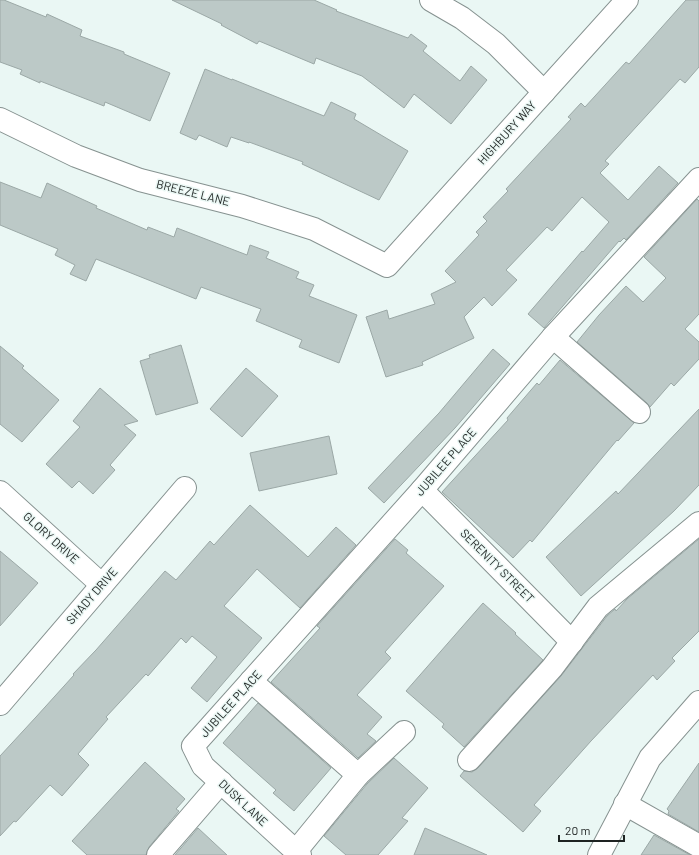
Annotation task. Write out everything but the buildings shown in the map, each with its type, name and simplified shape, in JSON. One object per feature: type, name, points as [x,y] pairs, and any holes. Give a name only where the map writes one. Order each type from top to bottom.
[{"type":"street","points":[[431,0],[462,18],[496,44],[544,92]]},
{"type":"street","name":"HIGHBURY WAY","points":[[387,266],[627,0]]},
{"type":"street","name":"BREEZE LANE","points":[[0,119],[76,156],[140,180],[242,206],[314,229],[387,266]]},
{"type":"street","name":"JUBILEE PLACE","points":[[193,746],[422,490],[553,337],[699,179]]},
{"type":"street","points":[[553,337],[639,412]]},
{"type":"street","name":"SHADY DRIVE","points":[[0,704],[185,488]]},
{"type":"street","name":"SERENITY STREET","points":[[422,490],[572,642]]},
{"type":"street","name":"GLORY DRIVE","points":[[0,492],[102,584]]},
{"type":"street","points":[[468,760],[552,668],[598,607],[699,523]]},
{"type":"street","points":[[251,681],[358,775]]},
{"type":"street","points":[[599,855],[650,758],[699,702]]},
{"type":"street","points":[[298,853],[358,775],[404,732]]},
{"type":"street","name":"DUSK LANE","points":[[193,746],[203,766],[298,853]]},
{"type":"street","points":[[158,855],[221,782]]},
{"type":"street","points":[[625,804],[699,846]]}]
